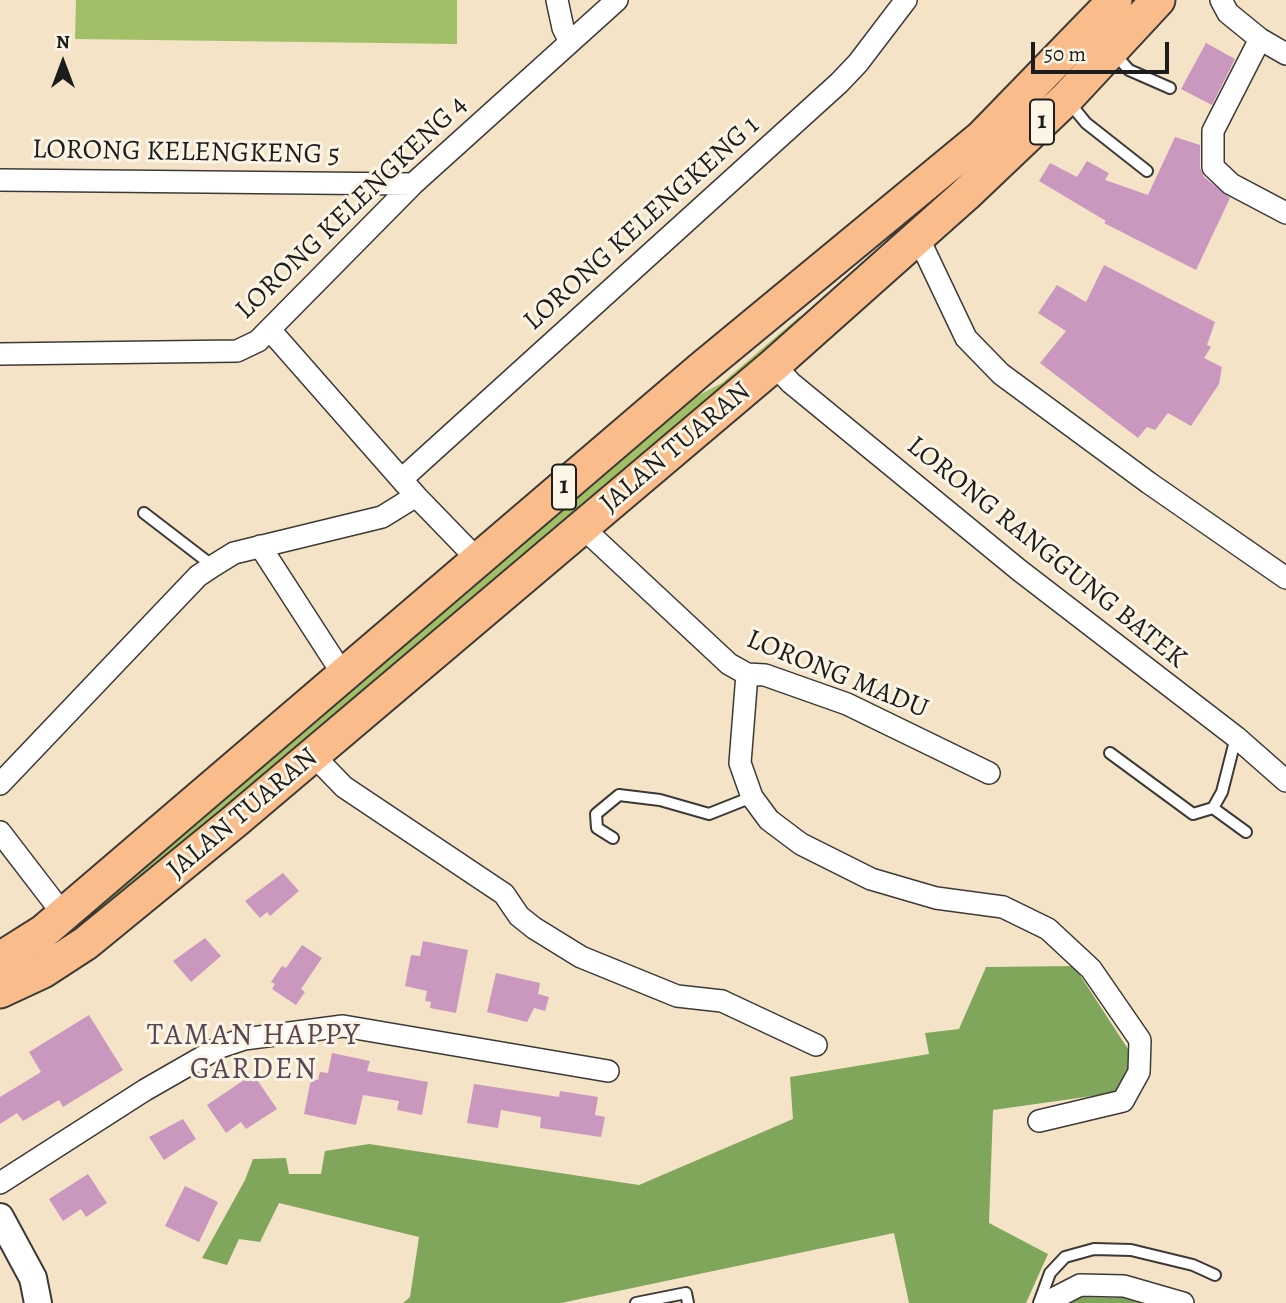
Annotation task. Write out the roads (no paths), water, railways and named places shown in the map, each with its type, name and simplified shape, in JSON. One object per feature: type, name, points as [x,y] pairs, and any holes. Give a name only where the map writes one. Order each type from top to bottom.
[{"type":"main road","name":"JALAN TUARAN","points":[[0,959],[63,914],[701,369],[982,137],[1115,0]]},
{"type":"main road","name":"JALAN TUARAN","points":[[0,991],[43,971],[86,943],[774,365],[1067,98],[1158,0]]},
{"type":"main road","points":[[701,369],[723,376],[799,314],[812,318],[814,323],[809,334]]},
{"type":"street","points":[[557,0],[563,28],[570,42]]},
{"type":"street","name":"LORONG KELENGKENG 4","points":[[0,354],[237,351],[270,330],[413,184],[617,0]]},
{"type":"street","name":"LORONG KELENGKENG 1","points":[[403,478],[839,83],[865,55],[906,0]]},
{"type":"street","points":[[1221,0],[1228,13],[1260,39],[1286,54]]},
{"type":"street","points":[[1260,39],[1213,131],[1213,167],[1231,184],[1286,213]]},
{"type":"street","name":"LORONG KELENGKENG 5","points":[[0,180],[413,184]]},
{"type":"street","points":[[917,235],[967,338],[1001,374],[1149,483],[1286,578]]},
{"type":"street","points":[[270,330],[403,478],[416,496],[478,561]]},
{"type":"street","name":"LORONG RANGGUNG BATEK","points":[[774,365],[791,383],[1070,611],[1236,737],[1286,781]]},
{"type":"street","points":[[0,784],[198,576],[213,565],[234,553],[382,517],[416,496]]},
{"type":"street","name":"LORONG MADU","points":[[582,527],[729,664],[747,674],[765,675],[848,704],[989,773]]},
{"type":"street","points":[[260,546],[344,676]]},
{"type":"street","points":[[747,674],[740,763],[752,797],[769,820],[800,844],[871,878],[936,898],[1003,907],[1048,929],[1091,969],[1140,1040],[1139,1072],[1123,1101],[1040,1122]]},
{"type":"street","points":[[313,755],[344,787],[504,894],[519,916],[581,957],[677,996],[722,1001],[816,1045]]},
{"type":"street","points":[[0,832],[63,914]]},
{"type":"street","points":[[0,1183],[145,1090],[220,1047],[244,1039],[343,1026],[608,1071]]},
{"type":"street","points":[[0,1217],[33,1278],[38,1303]]},
{"type":"street","points":[[1045,1303],[1080,1285],[1091,1285],[1124,1286],[1183,1303]]},
{"type":"lane","points":[[1111,50],[1129,70],[1170,88]]},
{"type":"lane","points":[[1067,98],[1086,123],[1147,171]]},
{"type":"lane","points":[[144,513],[213,565]]},
{"type":"lane","points":[[1110,753],[1193,814],[1213,808],[1222,792],[1236,737]]},
{"type":"lane","points":[[613,838],[597,828],[596,814],[619,795],[660,800],[709,814],[752,797]]},
{"type":"lane","points":[[1213,808],[1245,832]]},
{"type":"lane","points":[[1039,1303],[1051,1273],[1065,1256],[1094,1249],[1130,1250],[1193,1265],[1215,1275]]},
{"type":"lane","points":[[636,1303],[685,1293],[688,1303]]},
{"type":"district","name":"TAMAN HAPPY GARDEN","points":[[254,1054]]}]
